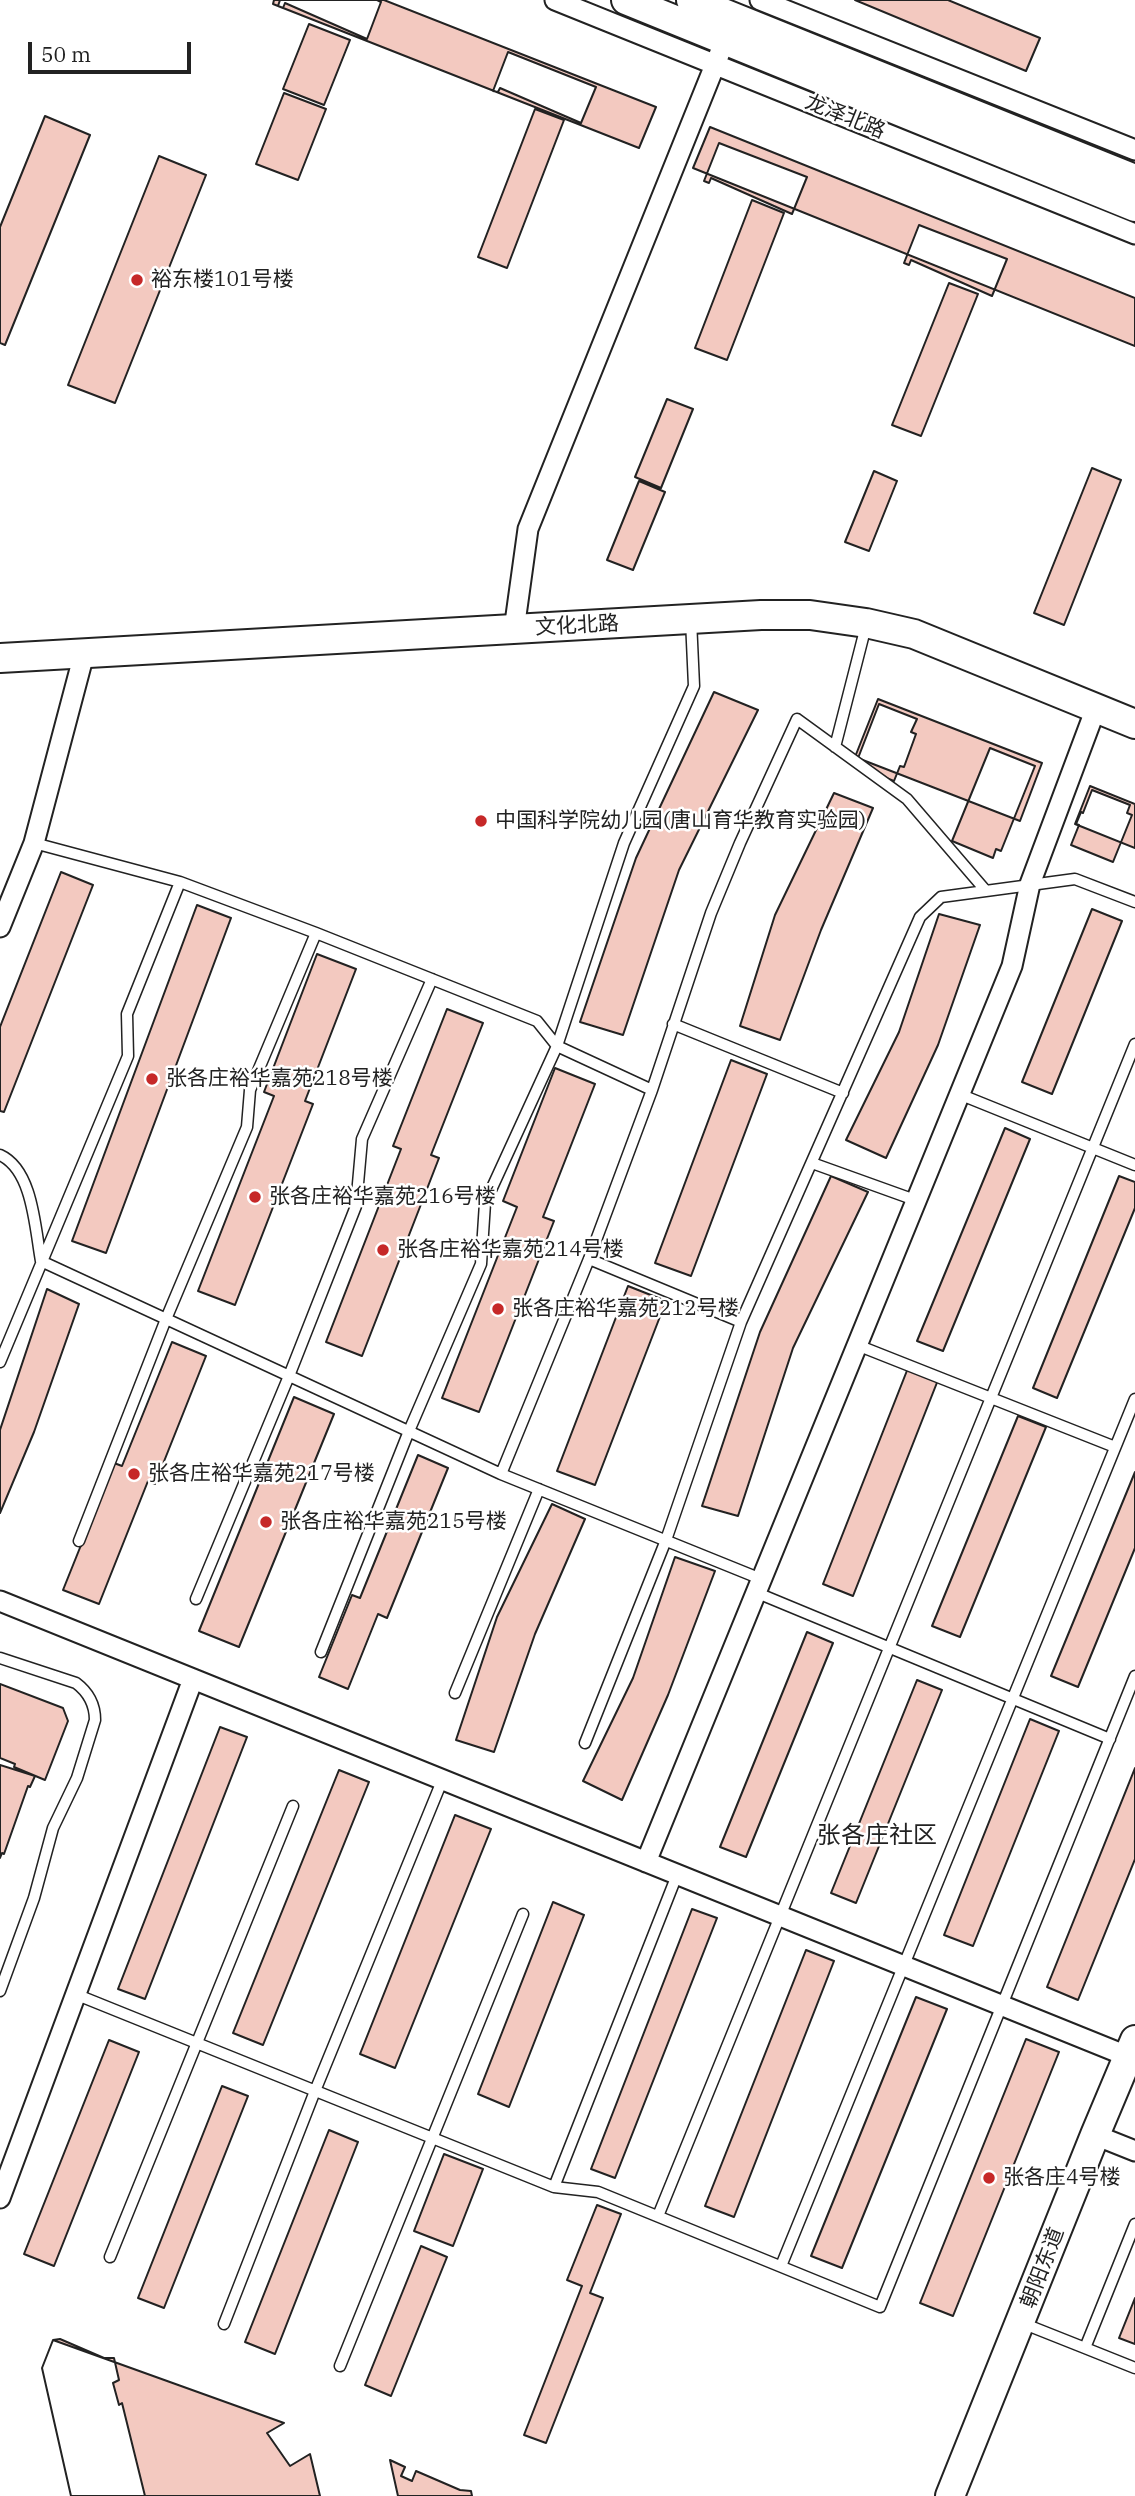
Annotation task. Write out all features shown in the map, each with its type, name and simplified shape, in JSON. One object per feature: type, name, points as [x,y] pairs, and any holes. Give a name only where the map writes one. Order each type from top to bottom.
[{"type":"main road","name":"龙泽北路","points":[[626,0],[720,52],[1135,207]]},
{"type":"main road","points":[[691,0],[1135,179]]},
{"type":"main road","name":"文化北路","points":[[0,658],[761,615],[810,615],[866,623],[914,634],[1135,724]]},
{"type":"main road","name":"朝阳东道","points":[[950,2496],[1131,2048]]},
{"type":"street","name":"龙泽北路","points":[[555,0],[720,52],[1135,234]]},
{"type":"street","points":[[760,0],[797,7],[1135,150]]},
{"type":"street","points":[[514,630],[528,529],[720,52]]},
{"type":"street","points":[[0,927],[34,843],[83,654]]},
{"type":"street","points":[[646,1863],[1012,966],[1030,884],[1096,708]]},
{"type":"street","points":[[0,1601],[1002,2006],[1131,2048]]},
{"type":"street","points":[[0,2198],[193,1679]]},
{"type":"street","points":[[1095,2135],[1135,2151]]},
{"type":"lane","points":[[321,1652],[409,1430],[481,1264],[485,1203],[557,1046],[624,843],[694,686],[691,619]]},
{"type":"lane","points":[[835,747],[866,623]]},
{"type":"lane","points":[[501,1474],[589,1259],[652,1090],[710,913],[797,719],[907,799],[986,891]]},
{"type":"lane","points":[[34,843],[180,883],[432,979],[537,1021],[557,1046],[652,1090]]},
{"type":"lane","points":[[585,1743],[666,1540],[741,1322],[920,917],[941,897],[1075,879],[1135,902]]},
{"type":"lane","points":[[0,1362],[128,1056],[127,1014],[180,883]]},
{"type":"lane","points":[[79,1541],[166,1318],[247,1127],[250,1090],[316,933]]},
{"type":"lane","points":[[196,1599],[356,1206],[362,1139],[432,979]]},
{"type":"lane","points":[[673,1024],[843,1093]]},
{"type":"lane","points":[[658,2216],[1135,1044]]},
{"type":"lane","points":[[958,1094],[1135,1165]]},
{"type":"lane","points":[[0,1155],[13,1161],[29,1194],[41,1261]]},
{"type":"lane","points":[[812,1163],[915,1200]]},
{"type":"lane","points":[[589,1259],[741,1322]]},
{"type":"lane","points":[[41,1261],[501,1474],[666,1540],[889,1648],[1110,1739]]},
{"type":"lane","points":[[856,1345],[1115,1447]]},
{"type":"lane","points":[[781,2266],[1135,1399]]},
{"type":"lane","points":[[455,1693],[538,1489]]},
{"type":"lane","points":[[0,1658],[76,1683],[85,1690],[95,1712],[95,1720],[77,1778],[53,1828],[34,1898],[0,1991]]},
{"type":"lane","points":[[75,1994],[554,2187],[598,2192],[880,2307],[1135,1676]]},
{"type":"lane","points":[[224,2324],[442,1781]]},
{"type":"lane","points":[[110,2257],[292,1806]]},
{"type":"lane","points":[[554,2187],[677,1875]]},
{"type":"lane","points":[[340,2366],[523,1914]]},
{"type":"lane","points":[[1085,2348],[1135,2224]]},
{"type":"lane","points":[[1021,2323],[1135,2368]]},
{"type":"building","points":[[274,0],[384,0],[656,107],[639,148],[273,4]]},
{"type":"building","points":[[280,0],[381,2],[367,39],[285,3],[283,8],[278,6]]},
{"type":"building","points":[[855,0],[948,0],[1040,38],[1026,71]]},
{"type":"building","points":[[309,24],[350,40],[324,105],[283,89]]},
{"type":"building","points":[[508,52],[596,87],[581,123],[500,88],[498,92],[493,91]]},
{"type":"building","points":[[284,93],[326,109],[298,180],[256,164]]},
{"type":"building","points":[[535,109],[564,120],[507,268],[478,257]]},
{"type":"building","points":[[45,116],[90,135],[5,345],[0,343],[0,227]]},
{"type":"building","points":[[710,127],[1135,298],[1135,346],[693,168]]},
{"type":"building","points":[[719,143],[807,177],[792,214],[711,178],[709,183],[704,181]]},
{"type":"building","name":"裕东楼101号楼","points":[[159,156],[206,175],[115,403],[68,385]]},
{"type":"building","points":[[752,200],[784,213],[727,360],[695,348]]},
{"type":"building","points":[[919,225],[1007,259],[992,296],[911,260],[909,265],[904,263]]},
{"type":"building","points":[[949,283],[978,294],[921,436],[892,425]]},
{"type":"building","points":[[667,399],[693,409],[661,488],[635,477]]},
{"type":"building","points":[[1092,468],[1121,480],[1064,625],[1034,613]]},
{"type":"building","points":[[874,471],[897,481],[869,551],[845,542]]},
{"type":"building","points":[[639,481],[665,492],[633,570],[607,560]]},
{"type":"building","points":[[714,692],[758,710],[679,870],[623,1035],[580,1022],[636,858]]},
{"type":"building","points":[[878,699],[1042,763],[1020,821],[855,757]]},
{"type":"building","points":[[879,704],[917,719],[911,732],[916,734],[904,767],[900,766],[894,781],[855,766]]},
{"type":"building","points":[[990,748],[1035,766],[1001,851],[996,849],[993,858],[952,841]]},
{"type":"building","points":[[1090,786],[1135,804],[1135,848],[1075,824]]},
{"type":"building","points":[[1092,790],[1130,805],[1127,813],[1132,815],[1113,862],[1071,845],[1079,825],[1076,824]]},
{"type":"building","points":[[834,793],[873,808],[821,930],[780,1040],[740,1026],[775,915]]},
{"type":"building","points":[[61,872],[93,885],[4,1112],[0,1111],[0,1027]]},
{"type":"building","name":"张各庄裕华嘉苑218号楼","points":[[197,905],[231,918],[106,1253],[72,1241]]},
{"type":"building","points":[[1092,909],[1122,921],[1052,1094],[1022,1082]]},
{"type":"building","points":[[939,914],[980,925],[938,1045],[886,1158],[846,1140],[899,1032]]},
{"type":"building","name":"张各庄裕华嘉苑216号楼","points":[[317,954],[356,969],[305,1101],[313,1104],[235,1305],[198,1291],[274,1096],[264,1092]]},
{"type":"building","name":"张各庄裕华嘉苑214号楼","points":[[447,1009],[483,1023],[431,1155],[439,1158],[362,1356],[326,1342],[401,1149],[393,1146]]},
{"type":"building","points":[[731,1060],[767,1074],[691,1276],[655,1263]]},
{"type":"building","name":"张各庄裕华嘉苑212号楼","points":[[555,1068],[595,1084],[543,1217],[554,1221],[479,1412],[442,1398],[517,1207],[503,1201]]},
{"type":"building","points":[[1005,1128],[1030,1139],[943,1351],[917,1341]]},
{"type":"building","points":[[831,1176],[868,1192],[793,1348],[738,1516],[702,1506],[760,1332]]},
{"type":"building","points":[[1119,1176],[1135,1182],[1135,1208],[1057,1398],[1033,1388]]},
{"type":"building","points":[[628,1286],[666,1301],[595,1485],[557,1471]]},
{"type":"building","points":[[47,1289],[79,1304],[34,1432],[0,1513],[0,1430]]},
{"type":"building","name":"张各庄裕华嘉苑217号楼","points":[[172,1342],[206,1356],[155,1484],[148,1481],[99,1604],[63,1590],[114,1463],[122,1466]]},
{"type":"building","points":[[908,1368],[938,1380],[853,1596],[823,1584]]},
{"type":"building","name":"张各庄裕华嘉苑215号楼","points":[[294,1397],[334,1414],[239,1647],[199,1631]]},
{"type":"building","points":[[1018,1416],[1046,1427],[960,1637],[932,1626]]},
{"type":"building","points":[[418,1455],[448,1468],[387,1618],[378,1614],[348,1689],[319,1677],[352,1595],[360,1598]]},
{"type":"building","points":[[1135,1472],[1135,1548],[1078,1687],[1051,1676]]},
{"type":"building","points":[[552,1504],[585,1519],[535,1634],[494,1752],[456,1740],[497,1617]]},
{"type":"building","points":[[675,1557],[715,1571],[668,1695],[622,1800],[583,1781],[633,1678]]},
{"type":"building","points":[[807,1632],[833,1643],[746,1857],[720,1847]]},
{"type":"building","points":[[917,1680],[942,1690],[856,1903],[831,1893]]},
{"type":"building","points":[[0,1684],[63,1708],[68,1721],[45,1780],[0,1758]]},
{"type":"building","points":[[1030,1719],[1059,1731],[973,1946],[944,1935]]},
{"type":"building","points":[[220,1727],[247,1737],[145,1999],[118,1989]]},
{"type":"building","points":[[0,1765],[35,1776],[30,1787],[28,1786],[4,1854],[2,1853],[0,1858]]},
{"type":"building","points":[[1135,1768],[1135,1859],[1078,2000],[1047,1987]]},
{"type":"building","points":[[339,1770],[369,1782],[263,2045],[233,2033]]},
{"type":"building","points":[[455,1815],[491,1829],[395,2068],[360,2054]]},
{"type":"building","points":[[553,1902],[584,1915],[509,2107],[478,2094]]},
{"type":"building","points":[[692,1909],[717,1918],[615,2178],[591,2169]]},
{"type":"building","points":[[806,1950],[834,1961],[734,2217],[705,2206]]},
{"type":"building","points":[[916,1997],[947,2009],[842,2268],[811,2256]]},
{"type":"building","name":"张各庄4号楼","points":[[1026,2039],[1059,2052],[953,2316],[920,2303]]},
{"type":"building","points":[[109,2040],[139,2052],[54,2266],[24,2254]]},
{"type":"building","points":[[222,2086],[248,2096],[164,2308],[138,2298]]},
{"type":"building","points":[[329,2130],[358,2142],[275,2354],[245,2342]]},
{"type":"building","points":[[444,2154],[483,2169],[453,2246],[414,2231]]},
{"type":"building","points":[[597,2205],[621,2214],[590,2293],[603,2298],[546,2443],[524,2435],[582,2286],[567,2280]]},
{"type":"building","points":[[421,2246],[447,2257],[391,2396],[365,2385]]},
{"type":"building","points":[[1135,2298],[1135,2344],[1119,2338]]},
{"type":"building","points":[[60,2339],[104,2358],[114,2358],[119,2380],[113,2383],[119,2405],[122,2403],[145,2496],[71,2496],[42,2368],[53,2340]]},
{"type":"building","points":[[53,2340],[284,2423],[267,2433],[290,2466],[310,2454],[320,2496],[71,2496],[42,2368]]},
{"type":"building","points":[[390,2460],[405,2467],[401,2476],[412,2481],[416,2471],[460,2490],[471,2491],[472,2496],[398,2496]]},
{"type":"place","name":"裕东楼101号楼","points":[[137,280]]},
{"type":"place","name":"中国科学院幼儿园(唐山育华教育实验园)","points":[[481,821]]},
{"type":"place","name":"张各庄裕华嘉苑218号楼","points":[[152,1079]]},
{"type":"place","name":"张各庄裕华嘉苑216号楼","points":[[255,1197]]},
{"type":"place","name":"张各庄裕华嘉苑214号楼","points":[[383,1250]]},
{"type":"place","name":"张各庄裕华嘉苑212号楼","points":[[498,1309]]},
{"type":"place","name":"张各庄裕华嘉苑217号楼","points":[[134,1474]]},
{"type":"place","name":"张各庄裕华嘉苑215号楼","points":[[266,1522]]},
{"type":"place","name":"张各庄4号楼","points":[[989,2178]]},
{"type":"district","name":"张各庄社区","points":[[877,1836]]}]
